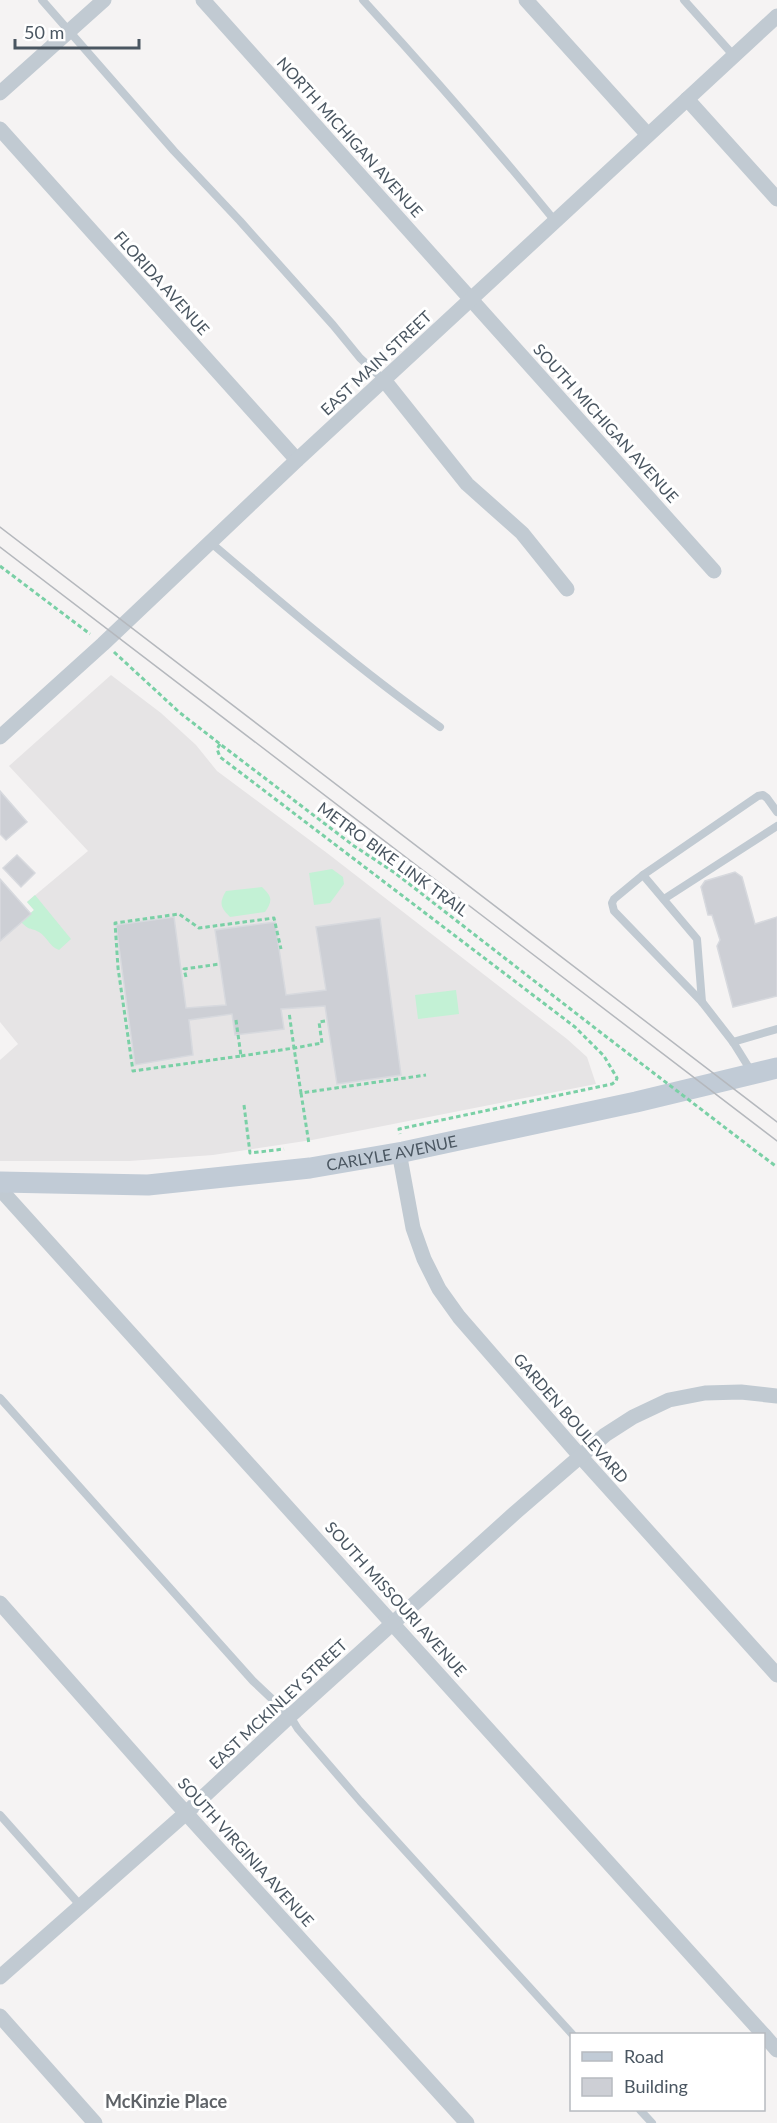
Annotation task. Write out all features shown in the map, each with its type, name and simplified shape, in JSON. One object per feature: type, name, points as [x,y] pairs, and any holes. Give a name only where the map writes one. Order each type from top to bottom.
[{"type":"main road","name":"CARLYLE AVENUE","points":[[0,1182],[148,1185],[310,1168],[401,1152],[636,1102],[777,1068]]},
{"type":"street","points":[[0,93],[104,0]]},
{"type":"street","name":"NORTH MICHIGAN AVENUE","points":[[203,0],[471,299]]},
{"type":"street","points":[[526,0],[648,135]]},
{"type":"street","name":"EAST MAIN STREET","points":[[0,737],[103,644],[297,460],[777,16]]},
{"type":"street","points":[[687,99],[777,199]]},
{"type":"street","name":"FLORIDA AVENUE","points":[[0,129],[297,460]]},
{"type":"street","name":"SOUTH MICHIGAN AVENUE","points":[[471,299],[714,571]]},
{"type":"street","points":[[384,380],[467,484],[522,533],[567,589]]},
{"type":"street","name":"GARDEN BOULEVARD","points":[[401,1152],[412,1228],[439,1289],[459,1317],[580,1456],[777,1675]]},
{"type":"street","name":"SOUTH MISSOURI AVENUE","points":[[0,1189],[761,2033]]},
{"type":"street","name":"EAST MCKINLEY STREET","points":[[0,1977],[186,1813],[393,1623],[605,1435],[633,1417],[669,1400],[705,1393],[741,1392],[777,1396]]},
{"type":"street","name":"SOUTH VIRGINIA AVENUE","points":[[0,1603],[186,1813],[467,2123]]},
{"type":"street","points":[[0,2016],[95,2123]]},
{"type":"street","name":"SOUTH MISSOURI AVENUE","points":[[765,2037],[777,2050]]},
{"type":"lane","points":[[42,0],[174,152],[240,221],[360,358],[384,380]]},
{"type":"lane","points":[[363,0],[497,150],[555,221]]},
{"type":"lane","points":[[684,0],[734,56]]},
{"type":"lane","points":[[210,542],[385,688],[440,727]]},
{"type":"lane","points":[[754,1075],[733,1042],[702,1002],[612,907],[614,899],[643,874],[758,796],[763,795],[767,798],[777,812]]},
{"type":"lane","points":[[664,899],[777,826]]},
{"type":"lane","points":[[643,874],[697,939],[702,1002]]},
{"type":"lane","points":[[733,1042],[777,1029]]},
{"type":"lane","points":[[0,1398],[253,1681],[290,1716],[297,1729],[360,1801],[571,2033]]},
{"type":"lane","points":[[0,1815],[80,1905]]},
{"type":"lane","points":[[642,2111],[652,2123]]},
{"type":"path","name":"METRO BIKE LINK TRAIL","points":[[0,566],[122,658],[179,712],[220,744],[354,846],[395,873],[777,1167]]},
{"type":"path","points":[[220,744],[217,749],[220,757],[574,1027],[604,1056],[617,1078],[612,1084],[399,1129],[401,1152]]},
{"type":"path","points":[[281,949],[274,918],[199,928],[179,914],[115,923],[118,968],[133,1071],[322,1043],[319,1022],[325,1021]]},
{"type":"path","points":[[186,977],[184,969],[220,963]]},
{"type":"path","points":[[290,1012],[309,1144]]},
{"type":"path","points":[[236,1020],[241,1056]]},
{"type":"path","points":[[301,1093],[426,1075]]},
{"type":"path","points":[[244,1105],[250,1153],[285,1149]]},
{"type":"shaded area","points":[[111,675],[161,713],[196,745],[217,771],[567,1039],[587,1057],[596,1084],[312,1140],[213,1155],[129,1161],[0,1161],[0,1060],[18,1044],[0,1022],[0,940],[34,910],[27,902],[88,851],[9,766]]},
{"type":"green space","points":[[332,869],[343,877],[344,884],[330,903],[314,905],[309,873]]},
{"type":"green space","points":[[262,887],[270,899],[265,912],[230,917],[222,908],[222,899],[226,891]]},
{"type":"green space","points":[[35,895],[71,939],[59,950],[39,932],[21,922],[34,910],[27,902]]},
{"type":"green space","points":[[456,990],[459,1014],[418,1019],[415,995]]},
{"type":"building","points":[[0,791],[27,822],[6,840],[0,834]]},
{"type":"building","points":[[17,855],[35,873],[21,887],[3,868]]},
{"type":"building","points":[[735,872],[742,877],[755,924],[777,917],[777,996],[733,1007],[717,946],[720,940],[712,915],[708,915],[701,887],[705,881]]},
{"type":"building","points":[[0,879],[31,914],[0,941]]},
{"type":"building","points":[[174,917],[186,1008],[226,1005],[215,930],[275,922],[286,995],[326,990],[316,927],[380,918],[401,1075],[337,1084],[325,1006],[281,1009],[284,1029],[235,1035],[232,1014],[189,1020],[193,1055],[135,1065],[116,925]]},
{"type":"tram line","points":[[0,527],[777,1122]]},
{"type":"tram line","points":[[0,547],[777,1141]]},
{"type":"district","name":"McKinzie Place","points":[[166,2102]]}]
